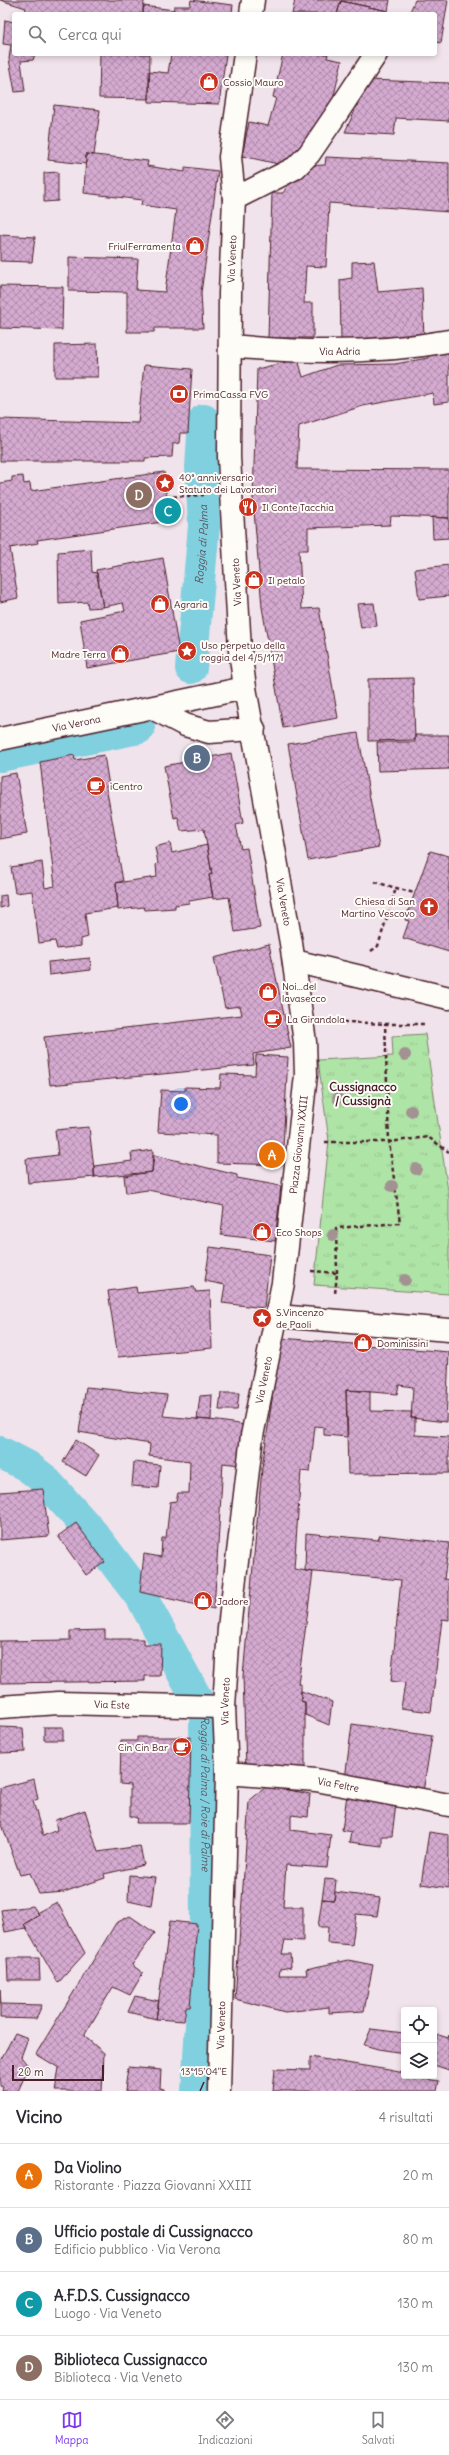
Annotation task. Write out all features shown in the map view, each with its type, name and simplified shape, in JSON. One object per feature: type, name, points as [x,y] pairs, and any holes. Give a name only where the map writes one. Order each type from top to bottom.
[{"type":"street","points":[[251,12],[253,0]]},
{"type":"street","name":"Via Veneto","points":[[245,56],[230,157],[234,199],[229,457],[240,650],[245,688],[254,729],[294,961]]},
{"type":"street","points":[[234,199],[295,168],[309,154],[338,114],[375,56]]},
{"type":"street","name":"Via Adria","points":[[230,346],[316,351],[376,350],[449,340]]},
{"type":"street","name":"Via Verona","points":[[0,739],[245,688]]},
{"type":"street","points":[[152,708],[185,725],[208,732],[254,729]]},
{"type":"street","points":[[294,961],[449,998]]},
{"type":"street","name":"Piazza Giovanni XXIII","points":[[277,1316],[304,1109],[306,1075],[305,1042],[294,961]]},
{"type":"street","points":[[277,1316],[449,1330]]},
{"type":"street","name":"Via Veneto","points":[[219,2091],[227,1773],[219,1706],[252,1436],[277,1316]]},
{"type":"street","name":"Via Este","points":[[0,1707],[59,1703],[219,1706]]},
{"type":"street","name":"Via Feltre","points":[[227,1773],[316,1780],[449,1805]]},
{"type":"path","points":[[166,497],[193,494]]},
{"type":"path","points":[[375,882],[414,893]]},
{"type":"path","points":[[378,946],[396,888]]},
{"type":"path","points":[[324,1021],[424,1024]]},
{"type":"path","points":[[335,1287],[337,1272],[336,1228],[400,1223],[389,1142],[385,1024]]},
{"type":"path","points":[[329,1141],[389,1142],[428,1137],[449,1152]]},
{"type":"path","points":[[315,1271],[337,1272]]},
{"type":"green space","points":[[425,1034],[449,1198],[449,1294],[314,1285],[329,1141],[318,1060],[393,1056],[392,1036]]},
{"type":"building","points":[[0,0],[144,1],[143,12],[25,12],[26,8]]},
{"type":"building","points":[[191,0],[233,5],[232,12],[173,12],[174,6],[190,6]]},
{"type":"building","points":[[295,0],[390,0],[388,11],[341,1],[338,12],[292,12]]},
{"type":"building","points":[[415,0],[448,0],[441,43],[437,42],[437,12],[410,12]]},
{"type":"building","points":[[341,1],[388,11],[388,12],[338,12]]},
{"type":"building","points":[[143,6],[174,10],[174,12],[143,12]]},
{"type":"building","points":[[5,20],[12,22],[12,56],[34,56],[33,60],[21,61],[25,91],[15,92],[9,59],[11,45],[3,44]]},
{"type":"building","points":[[100,56],[150,56],[149,99],[99,98]]},
{"type":"building","points":[[171,56],[226,56],[219,104],[149,102],[149,71],[168,73]]},
{"type":"building","points":[[283,56],[328,56],[327,58],[342,61],[331,108],[306,151],[296,150],[292,167],[242,156],[249,122],[268,126],[276,98],[273,97]]},
{"type":"building","points":[[369,80],[449,83],[449,121],[396,118],[394,135],[345,132]]},
{"type":"building","points":[[54,105],[100,110],[94,155],[86,154],[86,164],[48,160]]},
{"type":"building","points":[[86,154],[148,161],[147,166],[185,172],[185,167],[218,171],[201,293],[203,328],[155,328],[154,332],[127,332],[127,292],[69,291],[69,257],[138,259],[136,290],[165,292],[176,210],[141,205],[142,200],[84,193]]},
{"type":"building","points":[[326,157],[449,163],[449,212],[329,203],[326,267],[306,266],[304,303],[313,303],[313,338],[268,338],[272,193],[283,193],[292,179],[300,179],[302,166],[325,165]]},
{"type":"building","points":[[58,172],[58,201],[44,202],[44,173]]},
{"type":"building","points":[[0,235],[35,237],[32,262],[0,261]]},
{"type":"building","points":[[374,261],[378,292],[422,288],[424,338],[341,341],[340,280],[352,278],[352,262]]},
{"type":"building","points":[[0,286],[63,287],[62,330],[0,328]]},
{"type":"building","points":[[97,344],[98,377],[55,377],[55,345]]},
{"type":"building","points":[[449,348],[449,402],[434,404],[433,393],[363,406],[299,426],[297,469],[449,470],[449,518],[391,516],[390,525],[308,528],[308,550],[299,550],[302,609],[319,608],[338,718],[283,728],[262,607],[253,499],[257,369],[298,359],[303,377],[337,365],[395,364],[428,358],[427,352]]},
{"type":"building","points":[[144,365],[192,369],[188,433],[180,433],[179,443],[173,444],[172,457],[145,458],[145,461],[0,461],[0,419],[138,423]]},
{"type":"building","points":[[164,472],[169,521],[37,540],[38,543],[10,548],[18,598],[0,602],[0,483],[12,481],[12,477],[23,476],[24,484],[30,483],[31,491]]},
{"type":"building","points":[[432,517],[449,518],[449,538],[433,539]]},
{"type":"building","points":[[91,549],[92,572],[97,573],[103,607],[88,608],[87,602],[59,604],[58,552]]},
{"type":"building","points":[[163,558],[179,652],[87,668],[80,620],[125,611],[123,603],[103,607],[96,570]]},
{"type":"building","points":[[449,565],[449,596],[419,599],[415,569]]},
{"type":"building","points":[[374,603],[377,626],[361,628],[357,604]]},
{"type":"building","points":[[413,678],[415,740],[368,741],[368,679]]},
{"type":"building","points":[[358,733],[379,847],[308,860],[288,744]]},
{"type":"building","points":[[415,735],[449,735],[449,769],[378,771],[377,742],[415,742]]},
{"type":"building","points":[[231,753],[243,823],[236,825],[241,849],[247,848],[260,928],[235,932],[229,897],[213,899],[209,875],[212,874],[204,829],[181,831],[178,817],[174,818],[164,766]]},
{"type":"building","points":[[74,755],[75,760],[104,755],[109,786],[106,786],[123,881],[116,883],[118,908],[85,913],[88,937],[81,939],[81,946],[57,949],[55,941],[39,943],[32,891],[15,893],[11,867],[42,862],[45,888],[55,886],[40,762]]},
{"type":"building","points":[[16,773],[27,834],[0,839],[0,776]]},
{"type":"building","points":[[170,843],[172,853],[207,845],[212,874],[209,875],[213,897],[175,905],[175,908],[145,910],[144,907],[118,910],[116,883],[157,877],[156,865],[158,863],[155,847]]},
{"type":"building","name":"Chiesa di San Martino Vescovo","points":[[430,851],[449,856],[449,952],[403,938],[409,921],[405,920]]},
{"type":"building","points":[[6,895],[7,906],[0,908],[0,896]]},
{"type":"building","points":[[269,944],[291,1048],[253,1054],[254,1065],[50,1085],[44,1037],[242,1015],[240,1006],[225,1008],[214,958]]},
{"type":"building","points":[[90,958],[91,970],[49,975],[48,962]]},
{"type":"building","points":[[256,1055],[288,1057],[282,1165],[217,1163],[217,1135],[158,1132],[161,1090],[185,1091],[185,1087],[220,1088],[221,1074],[255,1075]]},
{"type":"building","points":[[89,1127],[95,1177],[28,1183],[26,1159],[58,1155],[55,1130]]},
{"type":"building","points":[[153,1150],[152,1172],[94,1177],[94,1166],[132,1161],[131,1153]]},
{"type":"building","points":[[154,1155],[237,1175],[237,1178],[281,1186],[275,1241],[221,1235],[224,1206],[148,1190],[126,1193],[124,1176],[152,1172]]},
{"type":"building","points":[[210,1247],[270,1255],[264,1308],[222,1303],[225,1285],[205,1281]]},
{"type":"building","points":[[136,1287],[137,1293],[194,1287],[196,1292],[210,1291],[212,1348],[118,1357],[108,1291]]},
{"type":"building","points":[[281,1338],[449,1352],[446,1422],[411,1418],[413,1387],[399,1385],[397,1394],[346,1390],[348,1437],[324,1435],[324,1427],[315,1426],[310,1472],[301,1471],[294,1569],[313,1572],[298,1684],[301,1684],[301,1701],[305,1702],[305,1771],[246,1769],[243,1676],[262,1468]]},
{"type":"building","points":[[86,1387],[167,1395],[163,1416],[245,1425],[240,1465],[223,1463],[214,1609],[140,1592],[144,1554],[161,1557],[162,1538],[166,1538],[170,1502],[176,1501],[178,1493],[189,1493],[190,1461],[149,1456],[150,1444],[79,1432]]},
{"type":"building","points":[[346,1390],[370,1391],[370,1411],[412,1412],[411,1418],[415,1418],[415,1435],[449,1437],[449,1473],[348,1474]]},
{"type":"building","points":[[221,1393],[239,1393],[237,1410],[219,1410]]},
{"type":"building","points":[[212,1395],[211,1420],[197,1419],[200,1396]]},
{"type":"building","points":[[76,1440],[99,1455],[86,1476],[63,1462]]},
{"type":"building","points":[[134,1462],[160,1465],[158,1488],[132,1486]]},
{"type":"building","points":[[43,1489],[49,1536],[0,1540],[0,1492]]},
{"type":"building","points":[[76,1523],[105,1562],[86,1575],[58,1536]]},
{"type":"building","points":[[306,1533],[378,1540],[380,1535],[449,1543],[444,1579],[449,1580],[449,1620],[442,1619],[431,1712],[401,1708],[405,1683],[391,1681],[401,1580],[305,1571]]},
{"type":"building","points":[[105,1630],[105,1639],[144,1639],[144,1644],[161,1644],[160,1676],[145,1676],[145,1681],[0,1683],[0,1641],[70,1640],[70,1631]]},
{"type":"building","points":[[301,1691],[332,1702],[329,1725],[305,1715],[305,1702],[301,1701]]},
{"type":"building","points":[[352,1724],[432,1736],[423,1792],[345,1779]]},
{"type":"building","points":[[0,1727],[23,1728],[25,1752],[0,1753]]},
{"type":"building","points":[[44,1727],[63,1727],[63,1740],[44,1740]]},
{"type":"building","points":[[137,1737],[191,1737],[189,1823],[136,1823],[137,1818],[130,1816],[130,1785],[120,1784],[121,1741],[137,1741]]},
{"type":"building","points":[[34,1779],[38,1799],[33,1801],[43,1836],[57,1830],[55,1820],[85,1810],[98,1852],[140,1846],[144,1865],[104,1874],[105,1878],[64,1892],[39,1894],[30,1873],[20,1875],[0,1819],[0,1788]]},
{"type":"building","points":[[267,1786],[310,1794],[308,1817],[291,1815],[291,1830],[331,1835],[327,1868],[286,1865],[283,1907],[303,1907],[303,1941],[285,1940],[282,1954],[290,1954],[291,1967],[280,1969],[279,1975],[307,1975],[306,1969],[348,1960],[373,1965],[364,2011],[329,2013],[329,2007],[285,2012],[235,1999],[249,1801]]},
{"type":"building","points":[[347,1795],[396,1803],[392,1836],[382,1836],[382,1846],[349,1842],[351,1832],[342,1830]]},
{"type":"building","points":[[429,1832],[449,1835],[449,1888],[421,1884]]},
{"type":"building","points":[[129,1875],[155,1877],[151,1906],[128,1901]]},
{"type":"building","points":[[325,1879],[336,1880],[334,1900],[322,1899]]},
{"type":"building","points":[[335,1892],[380,1898],[377,1916],[356,1914],[352,1945],[327,1943],[328,1927],[318,1927],[322,1899],[334,1900]]},
{"type":"building","points":[[57,1902],[85,1953],[58,1983],[24,1924],[39,1915],[38,1912]]},
{"type":"building","points":[[33,1906],[39,1915],[24,1924],[26,1928],[5,1932],[1,1910]]},
{"type":"building","points":[[130,1916],[155,1933],[132,1965],[143,1973],[130,1995],[113,1987],[84,2036],[104,2053],[102,2091],[55,2091],[59,2068],[36,2054],[116,1923]]},
{"type":"building","points":[[170,1921],[197,1924],[190,2007],[186,2007],[184,2021],[156,2019]]},
{"type":"building","points":[[7,1958],[39,1958],[40,1980],[8,1980]]},
{"type":"building","points":[[0,1989],[1,2004],[42,2005],[36,2019],[0,2018]]},
{"type":"building","points":[[135,1996],[159,2001],[156,2019],[128,2012]]},
{"type":"building","points":[[371,2029],[401,2033],[401,2053],[364,2045]]},
{"type":"building","points":[[15,2033],[28,2038],[21,2057],[29,2067],[18,2091],[2,2091],[3,2087],[0,2086],[0,2061]]},
{"type":"building","points":[[439,2035],[448,2038],[449,2035],[449,2070],[437,2066],[437,2039]]},
{"type":"building","points":[[310,2057],[401,2072],[401,2079],[425,2079],[439,2081],[437,2091],[273,2091],[275,2069],[310,2070]]},
{"type":"building","points":[[128,2067],[161,2070],[160,2088],[164,2089],[164,2091],[125,2091]]},
{"type":"waterway","name":"Roggia di Palma","points":[[191,668],[204,526],[201,467],[204,420]]},
{"type":"waterway","name":"Roggia di Palma / Roie di Palme","points":[[0,756],[139,728]]},
{"type":"waterway","name":"Roggia di Palma / Roie di Palme","points":[[0,1452],[27,1466],[44,1479],[93,1534],[143,1600],[205,1714],[206,1941],[197,2091]]},
{"type":"place","name":"Cossio Mauro","points":[[209,82]]},
{"type":"place","name":"FriulFerramenta","points":[[195,246]]},
{"type":"place","name":"PrimaCassa FVG","points":[[179,394]]},
{"type":"place","name":"40° anniversario Statuto dei Lavoratori","points":[[165,483]]},
{"type":"place","name":"Biblioteca Cussignacco","points":[[139,495]]},
{"type":"place","name":"Il Conte Tacchia","points":[[248,507]]},
{"type":"place","name":"A.F.D.S. Cussignacco","points":[[168,511]]},
{"type":"place","name":"Il petalo","points":[[254,580]]},
{"type":"place","name":"Agraria","points":[[160,604]]},
{"type":"place","name":"Uso perpetuo della roggia del 4/5/1171","points":[[187,651]]},
{"type":"place","name":"Madre Terra","points":[[120,654]]},
{"type":"place","name":"Ufficio postale di Cussignacco","points":[[197,758]]},
{"type":"place","name":"iCentro","points":[[96,786]]},
{"type":"place","name":"Chiesa di San Martino Vescovo","points":[[429,907]]},
{"type":"place","name":"Noi...del lavasecco","points":[[268,992]]},
{"type":"place","name":"La Girandola","points":[[273,1019]]},
{"type":"place","name":"Da Violino","points":[[272,1155]]},
{"type":"place","name":"Eco Shops","points":[[262,1232]]},
{"type":"place","name":"S.Vincenzo de Paoli","points":[[262,1318]]},
{"type":"place","name":"Dominissini","points":[[363,1343]]},
{"type":"place","name":"Jadore","points":[[203,1601]]},
{"type":"place","name":"Cin Cin Bar","points":[[182,1747]]},
{"type":"district","name":"Cussignacco / Cussignà","points":[[363,1094]]}]
